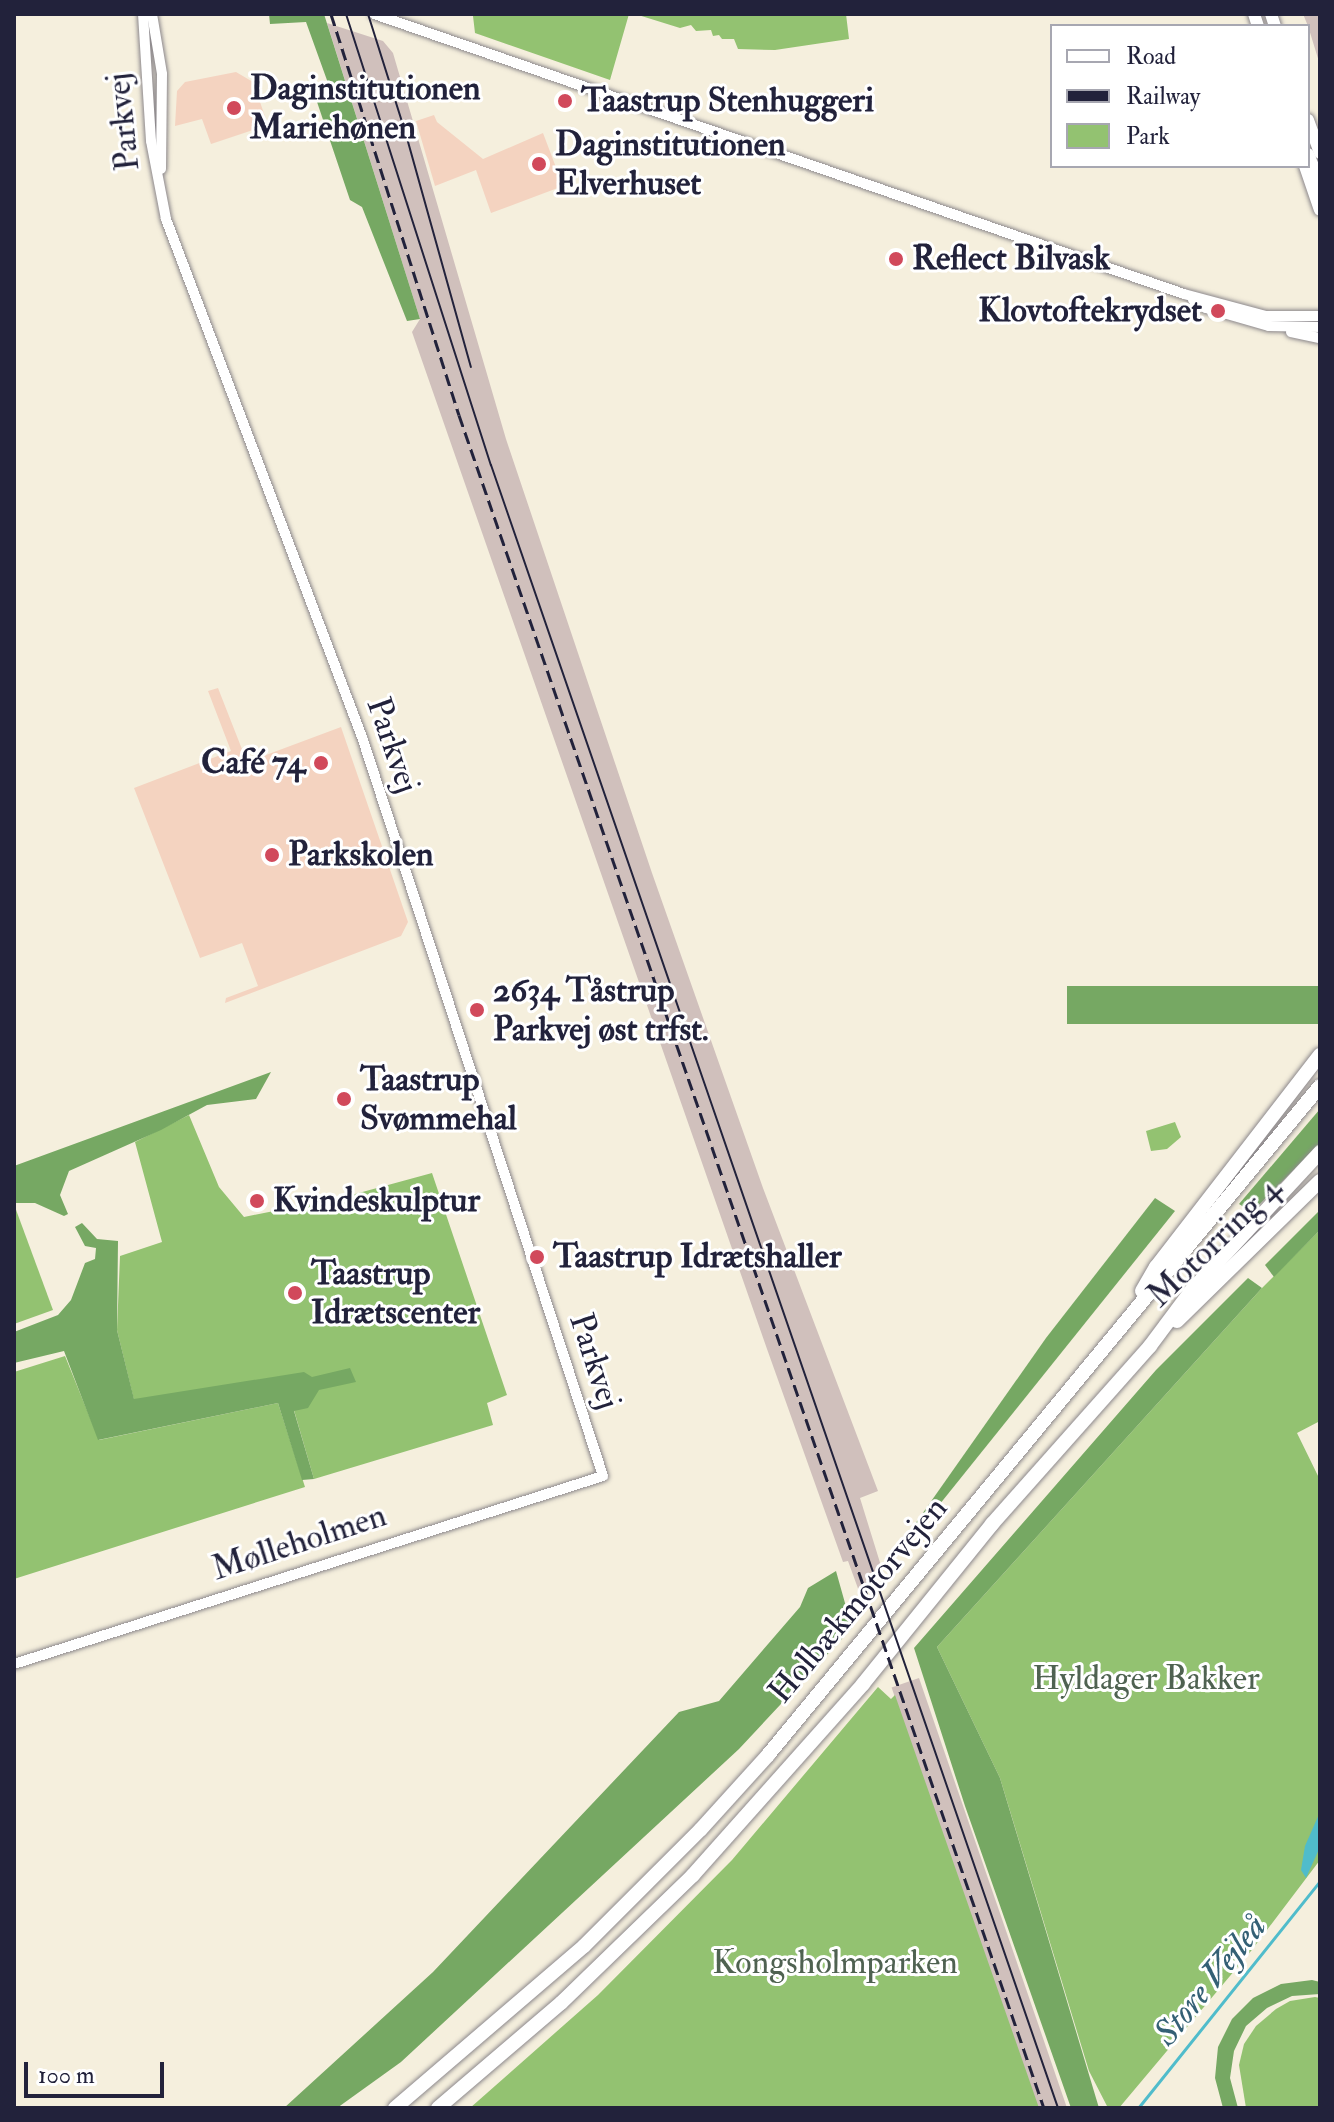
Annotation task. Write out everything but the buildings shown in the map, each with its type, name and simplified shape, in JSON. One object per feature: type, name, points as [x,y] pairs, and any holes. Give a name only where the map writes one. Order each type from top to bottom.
[{"type":"highway","points":[[1122,1326],[1156,1267],[1320,1055]]},
{"type":"highway","name":"Holbækmotorvejen","points":[[395,2108],[538,1989],[701,1829],[778,1744],[1320,1086]]},
{"type":"highway","name":"Holbækmotorvejen","points":[[438,2108],[561,2003],[693,1875],[781,1779],[992,1524],[1150,1346],[1191,1291],[1320,1152]]},
{"type":"highway","name":"Motorring 4","points":[[1150,1346],[1320,1181]]},
{"type":"main road","points":[[1310,126],[1320,153]]},
{"type":"main road","points":[[1310,159],[1320,182]]},
{"type":"main road","points":[[1306,168],[1320,210]]},
{"type":"street","name":"Parkvej","points":[[143,14],[151,141],[158,187],[169,222],[362,737],[603,1476]]},
{"type":"street","name":"Parkvej","points":[[152,14],[162,74],[161,165],[169,222]]},
{"type":"street","points":[[374,14],[1184,294],[1266,316],[1320,316]]},
{"type":"street","points":[[1184,294],[1206,308],[1320,338]]},
{"type":"street","points":[[1274,327],[1320,327]]},
{"type":"street","name":"Mølleholmen","points":[[14,1664],[603,1476]]},
{"type":"shaded area","points":[[1303,14],[1320,14],[1320,65],[1310,24]]},
{"type":"shaded area","points":[[327,23],[383,41],[393,53],[506,439],[652,873],[763,1188],[878,1491],[860,1498],[882,1569],[860,1594],[848,1561],[843,1562],[767,1349],[412,332],[420,319]]},
{"type":"shaded area","points":[[236,72],[253,82],[268,125],[211,144],[202,119],[175,126],[177,91],[185,82]]},
{"type":"shaded area","points":[[434,115],[437,122],[483,159],[543,133],[563,186],[491,213],[476,170],[435,186],[416,121]]},
{"type":"shaded area","name":"Parkskolen","points":[[218,688],[247,762],[341,727],[408,922],[401,936],[225,1003],[226,998],[258,986],[242,943],[200,958],[134,788],[231,751],[208,691]]},
{"type":"shaded area","points":[[919,1678],[1067,2108],[1036,2108],[892,1687]]},
{"type":"green space","points":[[269,14],[324,14],[420,319],[407,321],[362,207],[350,200],[313,90],[328,83],[306,22],[270,24]]},
{"type":"green space","points":[[467,14],[629,14],[610,80],[475,33],[473,16]]},
{"type":"green space","points":[[635,14],[846,14],[849,39],[775,50],[738,49],[734,39],[713,36],[711,30],[696,31],[691,25],[680,28]]},
{"type":"green space","points":[[1067,986],[1320,986],[1320,1024],[1067,1024]]},
{"type":"green space","points":[[271,1072],[256,1099],[207,1105],[161,1130],[69,1171],[60,1195],[68,1214],[64,1216],[35,1203],[14,1203],[14,1166]]},
{"type":"green space","points":[[1320,1109],[1320,1143],[1252,1212],[1239,1204]]},
{"type":"green space","name":"Taastrup Idrætscenter","points":[[189,1115],[219,1187],[244,1217],[344,1197],[432,1173],[507,1395],[487,1403],[493,1425],[314,1479],[284,1376],[134,1400],[117,1330],[120,1256],[162,1242],[135,1142]]},
{"type":"green space","points":[[1175,1122],[1181,1137],[1167,1149],[1151,1151],[1146,1131]]},
{"type":"green space","points":[[1155,1198],[1175,1211],[915,1535],[913,1527],[1046,1338]]},
{"type":"green space","points":[[14,1208],[53,1310],[14,1324]]},
{"type":"green space","points":[[1320,1210],[1320,1230],[1274,1277],[1265,1265]]},
{"type":"green space","points":[[82,1223],[97,1239],[118,1241],[117,1330],[134,1399],[304,1372],[312,1377],[350,1368],[356,1382],[319,1390],[308,1408],[294,1411],[314,1479],[302,1480],[278,1403],[98,1440],[64,1351],[14,1363],[14,1332],[58,1315],[71,1300],[85,1263],[95,1259],[96,1248],[85,1246],[75,1227]]},
{"type":"green space","name":"Hyldager Bakker","points":[[1320,1230],[1320,1421],[1297,1433],[1320,1480],[1320,1860],[1251,1951],[1119,2108],[1108,2108],[1089,2071],[1000,1778],[937,1647],[1262,1288]]},
{"type":"green space","points":[[1248,1278],[1262,1288],[937,1647],[1000,1778],[1099,2108],[1071,2108],[965,1806],[914,1648],[1156,1370]]},
{"type":"green space","points":[[65,1356],[99,1440],[278,1403],[305,1487],[14,1579],[14,1372]]},
{"type":"green space","points":[[836,1571],[852,1628],[739,1749],[401,2062],[337,2108],[284,2108],[433,1972],[679,1712],[719,1701],[800,1607],[808,1588]]},
{"type":"green space","name":"Kongsholmparken","points":[[878,1687],[891,1699],[895,1695],[1039,2108],[470,2108],[598,1995],[732,1860]]},
{"type":"green space","points":[[1312,1980],[1320,1982],[1320,1994],[1292,1996],[1267,2008],[1246,2026],[1234,2051],[1230,2078],[1238,2108],[1223,2108],[1215,2078],[1218,2047],[1232,2019],[1253,1998],[1281,1984]]},
{"type":"green space","points":[[1320,1998],[1320,2108],[1246,2108],[1239,2065],[1244,2044],[1256,2026],[1276,2009],[1290,2001]]},
{"type":"water","points":[[1320,1812],[1320,1847],[1306,1878],[1301,1870],[1305,1846]]},
{"type":"waterway","name":"Store Vejleå","points":[[1138,2108],[1320,1881]]},
{"type":"tram line","points":[[346,14],[491,465],[1058,2108]]},
{"type":"tram line","points":[[368,14],[405,131],[471,367]]},
{"type":"railway","points":[[331,14],[459,415],[1044,2108]]},
{"type":"place","name":"Taastrup Stenhuggeri","points":[[565,101]]},
{"type":"place","name":"Daginstitutionen Mariehønen","points":[[234,108]]},
{"type":"place","name":"Daginstitutionen Elverhuset","points":[[539,164]]},
{"type":"place","name":"Reflect Bilvask","points":[[896,259]]},
{"type":"place","name":"Klovtoftekrydset","points":[[1218,311]]},
{"type":"place","name":"Café 74","points":[[321,763]]},
{"type":"place","name":"Parkskolen","points":[[272,855]]},
{"type":"place","name":"2634 Tåstrup Parkvej øst trfst.","points":[[477,1010]]},
{"type":"place","name":"Taastrup Svømmehal","points":[[344,1099]]},
{"type":"place","name":"Kvindeskulptur","points":[[257,1201]]},
{"type":"place","name":"Taastrup Idrætshaller","points":[[537,1257]]},
{"type":"place","name":"Taastrup Idrætscenter","points":[[295,1293]]}]
